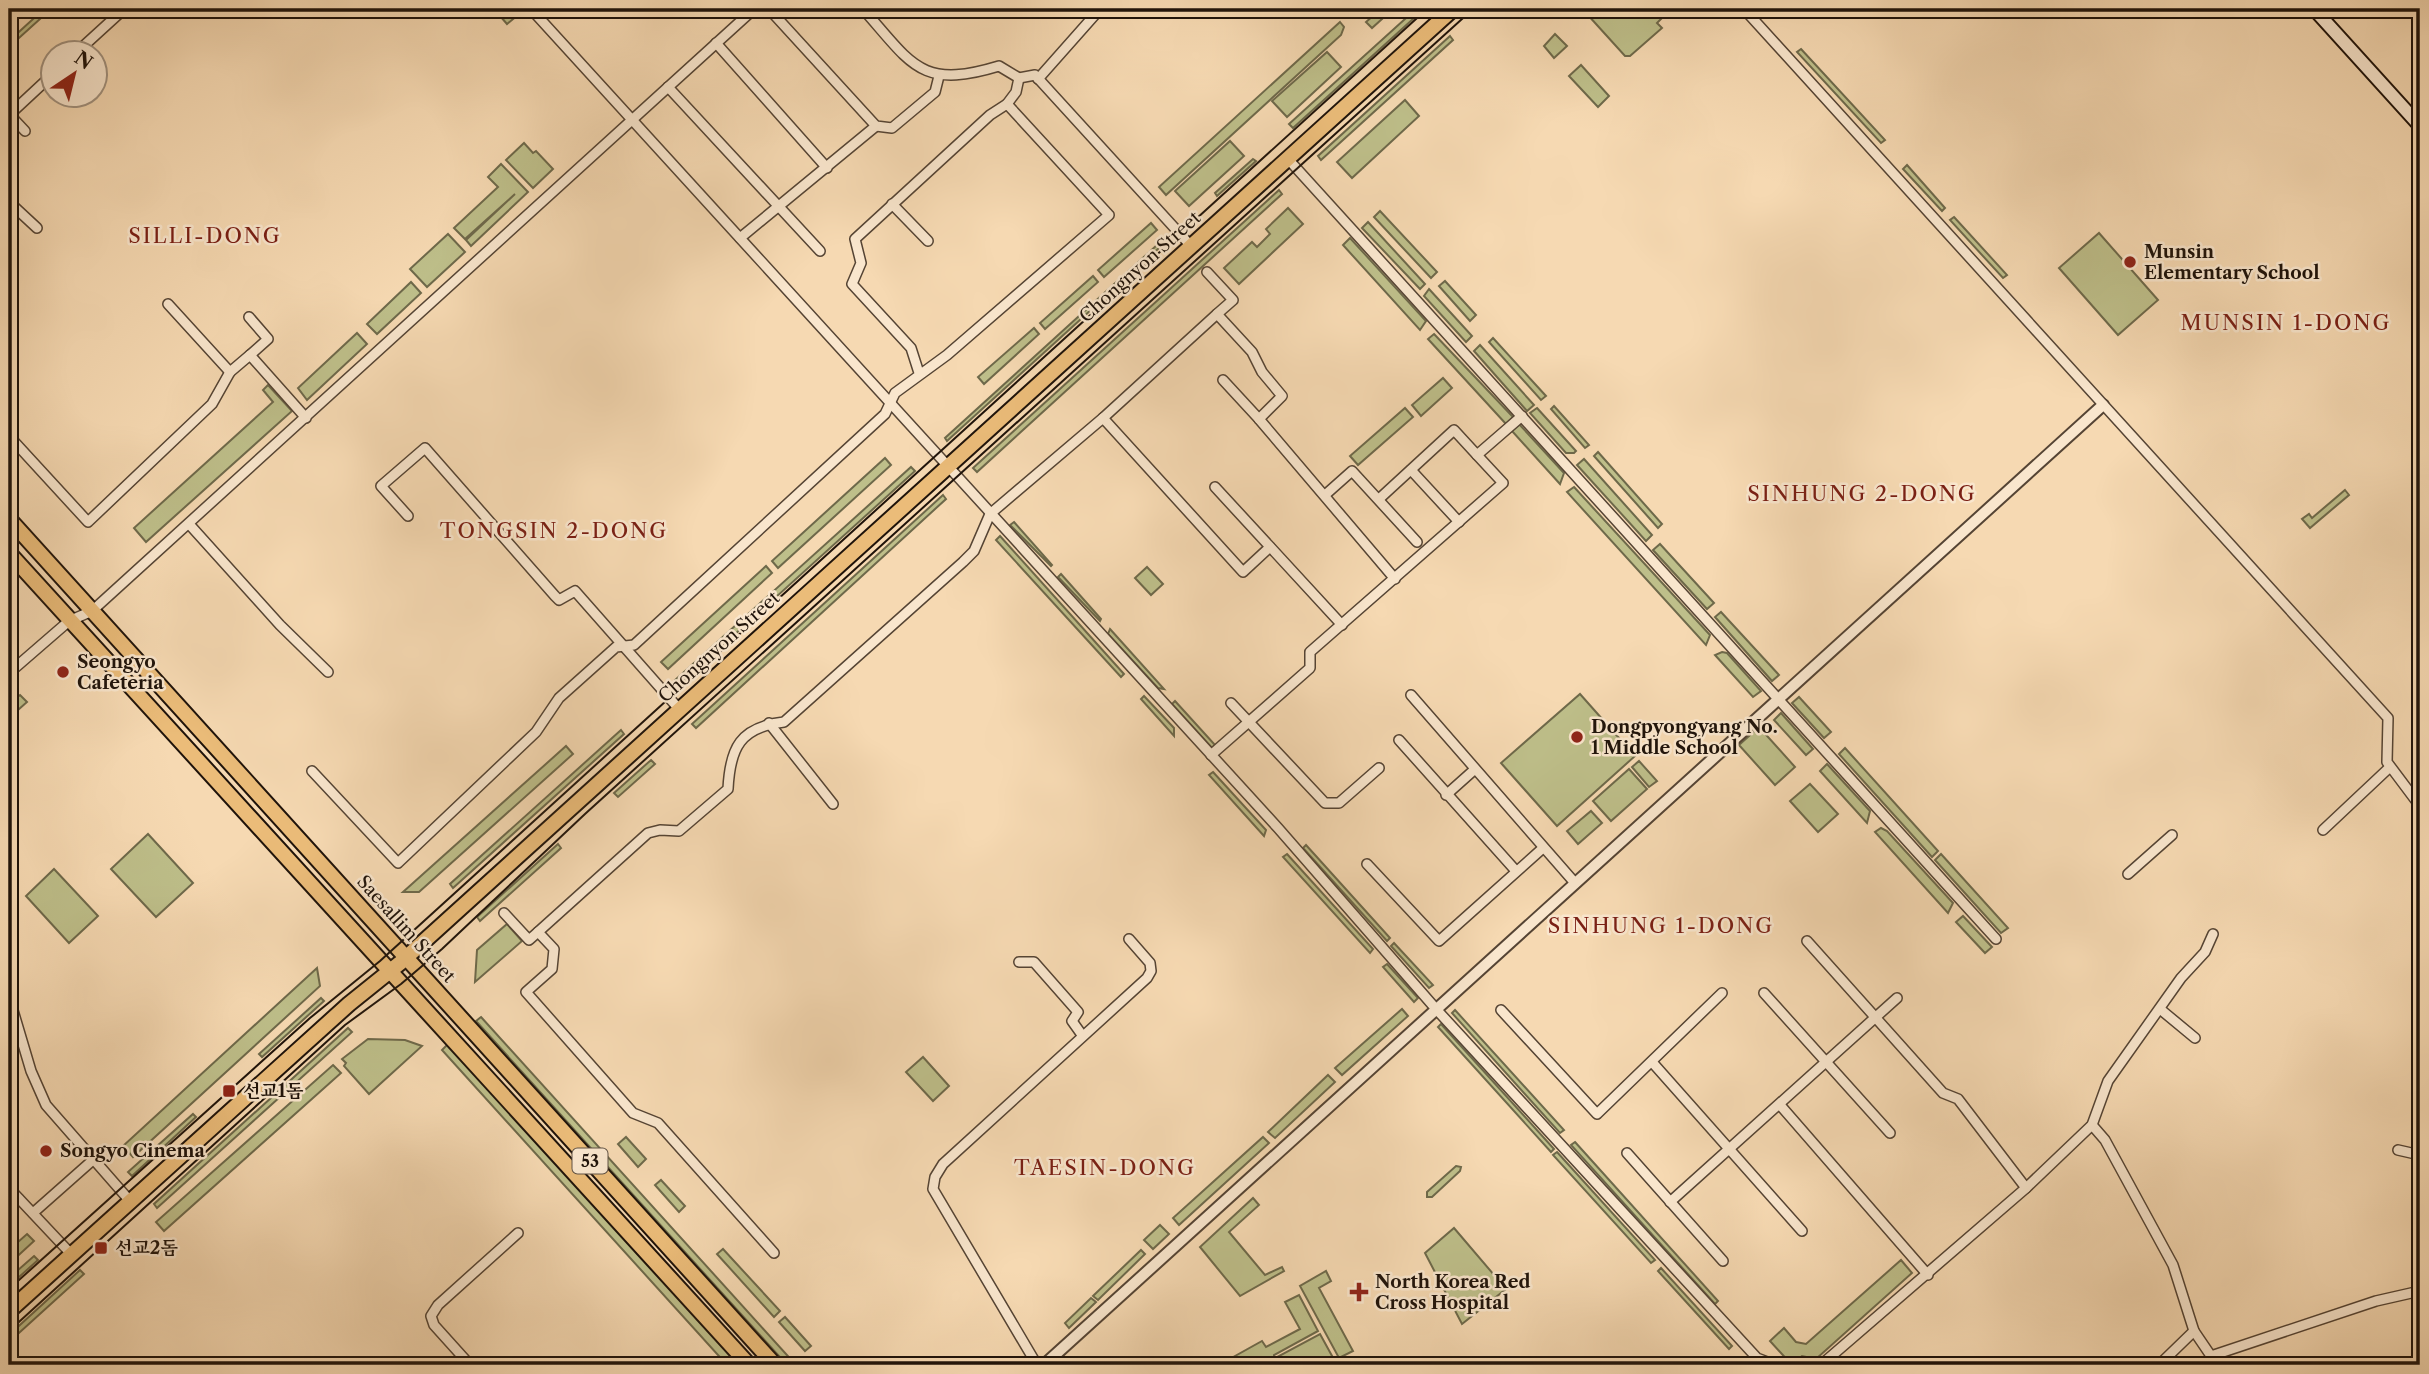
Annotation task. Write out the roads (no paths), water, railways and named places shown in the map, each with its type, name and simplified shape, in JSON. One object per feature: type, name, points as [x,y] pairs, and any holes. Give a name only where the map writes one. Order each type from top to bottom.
[{"type":"main road","points":[[9,18],[18,9]]},
{"type":"main road","name":"Chongnyon Street","points":[[9,1311],[406,956],[1453,9]]},
{"type":"main road","points":[[2314,9],[2420,126]]},
{"type":"main road","name":"Saesallim Street","points":[[9,519],[775,1365]]},
{"type":"main road","points":[[9,553],[389,971]]},
{"type":"main road","name":"53","points":[[389,971],[749,1365]]},
{"type":"street","points":[[531,9],[1211,755],[1436,1009],[1758,1362],[1775,1365]]},
{"type":"street","points":[[769,9],[876,126],[892,128],[935,92],[939,76]]},
{"type":"street","points":[[863,9],[907,58],[923,71],[939,76],[966,76],[999,66],[1019,78],[1035,75],[1191,246]]},
{"type":"street","points":[[1038,79],[1100,9]]},
{"type":"street","points":[[1744,9],[2388,718],[2390,732],[2386,749],[2390,767],[2420,806]]},
{"type":"street","points":[[92,38],[123,10]]},
{"type":"street","points":[[9,673],[69,621],[92,611],[632,120],[749,10]]},
{"type":"street","points":[[716,43],[827,168]]},
{"type":"street","points":[[919,373],[911,348],[852,284],[862,263],[855,239],[990,115],[1007,104],[1016,92],[1019,78]]},
{"type":"street","points":[[668,87],[820,251]]},
{"type":"street","points":[[24,131],[9,115],[38,88]]},
{"type":"street","points":[[312,771],[397,863],[536,732],[559,698],[616,647],[634,645],[884,414],[895,393],[947,355],[1109,215],[1007,104]]},
{"type":"street","points":[[740,238],[876,126]]},
{"type":"street","points":[[1287,159],[1996,939]]},
{"type":"street","points":[[9,202],[37,228]]},
{"type":"street","points":[[892,204],[928,241]]},
{"type":"street","points":[[504,913],[528,940],[648,833],[660,830],[679,831],[727,789],[729,760],[735,747],[755,730],[769,723],[784,722],[974,551],[990,514],[1103,418],[1233,300],[1207,272]]},
{"type":"street","points":[[168,304],[230,372]]},
{"type":"street","points":[[1217,314],[1252,352],[1262,372],[1282,396],[1259,419]]},
{"type":"street","points":[[9,436],[88,523],[212,404],[230,372],[268,339],[249,317]]},
{"type":"street","points":[[250,355],[306,418]]},
{"type":"street","points":[[1223,380],[1395,579]]},
{"type":"street","points":[[1044,1365],[2103,405]]},
{"type":"street","points":[[1477,455],[1522,416]]},
{"type":"street","points":[[1103,418],[1243,572],[1270,547]]},
{"type":"street","points":[[1211,755],[1310,667],[1310,652],[1503,483],[1454,430],[1379,499]]},
{"type":"street","points":[[408,516],[381,486],[425,448],[555,596],[559,600],[575,591],[679,709]]},
{"type":"street","points":[[1411,470],[1459,522]]},
{"type":"street","points":[[1325,495],[1352,471],[1417,542]]},
{"type":"street","points":[[1215,487],[1342,625]]},
{"type":"street","points":[[189,524],[280,625],[328,672]]},
{"type":"street","points":[[1411,695],[1575,883]]},
{"type":"street","points":[[1231,704],[1325,803],[1339,803],[1379,768]]},
{"type":"street","points":[[769,723],[833,804]]},
{"type":"street","points":[[1399,740],[1516,871]]},
{"type":"street","points":[[2323,830],[2390,767]]},
{"type":"street","points":[[1446,795],[1474,770]]},
{"type":"street","points":[[2128,874],[2172,835]]},
{"type":"street","points":[[1367,864],[1439,941],[1543,848]]},
{"type":"street","points":[[538,932],[554,949],[552,969],[526,992],[633,1113],[659,1123],[775,1253]]},
{"type":"street","points":[[1821,1365],[1928,1275],[2092,1125],[2108,1081],[2181,978],[2205,952],[2213,934]]},
{"type":"street","points":[[1037,1365],[933,1189],[935,1177],[943,1164],[1152,971],[1150,963],[1129,939]]},
{"type":"street","points":[[1807,941],[1943,1093],[1958,1099],[2026,1188]]},
{"type":"street","points":[[1019,962],[1034,962],[1078,1012],[1072,1021],[1082,1035]]},
{"type":"street","points":[[1501,1010],[1597,1114],[1722,993]]},
{"type":"street","points":[[1764,993],[1891,1133]]},
{"type":"street","points":[[9,997],[30,1071],[46,1105],[130,1201]]},
{"type":"street","points":[[1670,1202],[1897,998]]},
{"type":"street","points":[[2160,1009],[2195,1038]]},
{"type":"street","points":[[1652,1062],[1802,1231]]},
{"type":"street","points":[[1780,1105],[1928,1275]]},
{"type":"street","points":[[2092,1125],[2105,1140],[2173,1265],[2194,1331],[2211,1356],[2376,1301],[2420,1291]]},
{"type":"street","points":[[2398,1150],[2420,1155]]},
{"type":"street","points":[[1627,1153],[1723,1261]]},
{"type":"street","points":[[33,1213],[94,1159]]},
{"type":"street","points":[[9,1188],[72,1255]]},
{"type":"street","points":[[9,1208],[19,1199]]},
{"type":"street","points":[[470,1365],[434,1325],[431,1316],[438,1305],[518,1233]]},
{"type":"street","points":[[2159,1365],[2194,1331]]},
{"type":"tram line","points":[[9,1289],[310,1018],[380,961],[1427,9]]},
{"type":"tram line","points":[[9,1331],[345,1025],[401,984],[442,949],[585,814],[1473,9]]},
{"type":"place","name":"Munsin Elementary School","points":[[2130,262]]},
{"type":"place","name":"Seongyo Cafeteria","points":[[63,672]]},
{"type":"place","name":"Dongpyongyang No. 1 Middle School","points":[[1577,737]]},
{"type":"place","name":"선교1돔","points":[[229,1091]]},
{"type":"place","name":"Songyo Cinema","points":[[46,1151]]},
{"type":"place","name":"선교2돔","points":[[101,1248]]},
{"type":"place","name":"North Korea Red Cross Hospital","points":[[1359,1292]]},
{"type":"district","name":"SILLI-DONG","points":[[205,236]]},
{"type":"district","name":"MUNSIN 1-DONG","points":[[2286,323]]},
{"type":"district","name":"SINHUNG 2-DONG","points":[[1862,494]]},
{"type":"district","name":"TONGSIN 2-DONG","points":[[554,531]]},
{"type":"district","name":"SINHUNG 1-DONG","points":[[1661,926]]},
{"type":"district","name":"TAESIN-DONG","points":[[1105,1168]]}]
